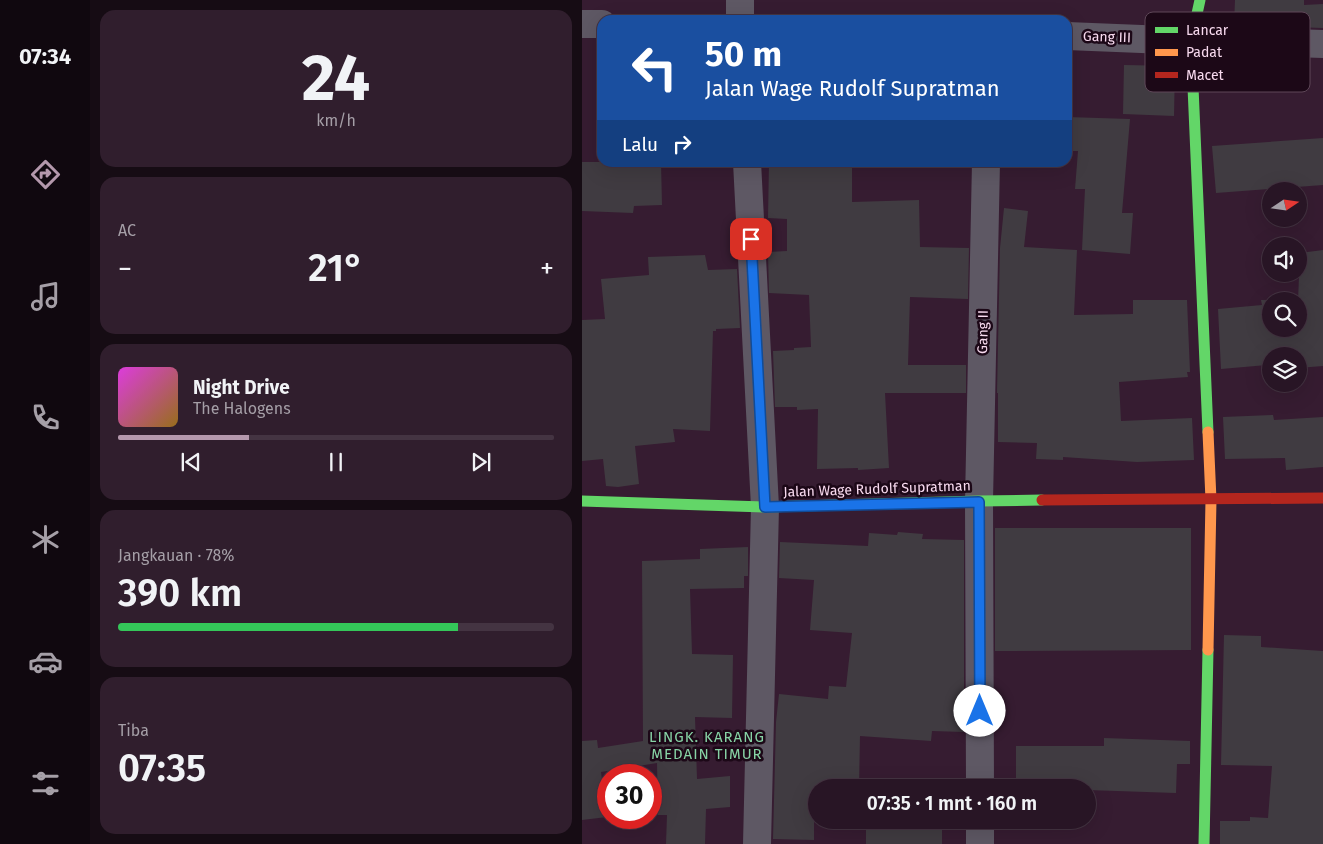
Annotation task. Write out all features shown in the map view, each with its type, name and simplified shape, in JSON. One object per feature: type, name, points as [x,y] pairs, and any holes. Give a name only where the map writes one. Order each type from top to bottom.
[{"type":"street","points":[[740,0],[740,15]]},
{"type":"street","points":[[582,24],[597,24]]},
{"type":"street","name":"Gang III","points":[[1072,36],[1145,38]]},
{"type":"street","points":[[1200,92],[1211,500],[1204,844]]},
{"type":"street","points":[[747,167],[765,507],[757,844]]},
{"type":"street","name":"Gang II","points":[[980,779],[979,502],[986,167]]},
{"type":"street","name":"Jalan Wage Rudolf Supratman","points":[[582,501],[765,507],[979,502],[1322,498]]},
{"type":"street","points":[[980,829],[980,844]]},
{"type":"building","points":[[1235,0],[1304,0],[1304,5],[1323,4],[1323,28],[1310,28],[1310,12],[1235,12]]},
{"type":"building","points":[[1124,65],[1145,65],[1145,92],[1174,92],[1174,116],[1123,114]]},
{"type":"building","points":[[1072,117],[1130,119],[1122,213],[1133,213],[1130,254],[1082,250],[1085,189],[1075,189],[1078,151],[1072,151]]},
{"type":"building","points":[[1323,138],[1323,185],[1307,186],[1307,182],[1262,182],[1262,190],[1216,193],[1212,146]]},
{"type":"building","points":[[582,162],[597,162],[597,167],[661,167],[662,205],[634,206],[633,213],[582,211]]},
{"type":"building","points":[[769,167],[852,167],[852,202],[919,200],[920,247],[969,248],[968,299],[910,297],[908,365],[966,365],[966,393],[885,393],[889,468],[858,470],[858,468],[817,469],[818,409],[797,410],[797,407],[775,407],[773,351],[811,347],[809,295],[769,293],[768,252],[787,251],[787,219],[768,218]]},
{"type":"building","points":[[1004,208],[1028,211],[1024,247],[1077,250],[1074,315],[1133,314],[1133,300],[1187,300],[1190,372],[1187,372],[1188,377],[1119,382],[1121,421],[1192,418],[1194,460],[1137,462],[1063,457],[1063,460],[1036,459],[1037,443],[998,442],[997,393],[1000,248]]},
{"type":"building","points":[[1323,250],[1323,366],[1307,367],[1307,347],[1262,347],[1262,365],[1221,369],[1218,309],[1262,305],[1262,337],[1307,337],[1307,292],[1298,292],[1299,282],[1307,282],[1307,252]]},
{"type":"building","points":[[705,255],[708,270],[737,269],[740,328],[716,329],[716,331],[713,331],[710,431],[673,429],[675,442],[635,446],[639,484],[618,487],[606,486],[603,459],[582,461],[582,320],[605,319],[601,279],[649,275],[648,257]]},
{"type":"building","points":[[1273,415],[1274,420],[1323,417],[1323,467],[1286,470],[1285,458],[1225,459],[1223,417]]},
{"type":"building","points":[[995,528],[1191,528],[1191,650],[995,651]]},
{"type":"building","points":[[898,532],[923,534],[922,539],[964,540],[964,732],[932,731],[931,741],[860,736],[859,779],[808,779],[808,829],[814,829],[814,840],[773,839],[776,722],[779,694],[828,699],[829,686],[846,687],[852,633],[810,630],[814,580],[779,578],[780,542],[868,546],[869,533],[897,535]]},
{"type":"building","points":[[748,547],[748,576],[744,576],[744,588],[690,589],[692,654],[733,655],[732,718],[695,717],[697,779],[730,776],[730,807],[706,809],[705,844],[666,844],[667,815],[662,815],[662,764],[597,764],[597,818],[582,820],[582,741],[597,740],[598,748],[643,741],[642,561],[700,559],[700,549]]},
{"type":"building","points":[[1224,635],[1261,636],[1261,647],[1323,651],[1323,844],[1220,844],[1220,821],[1250,821],[1250,817],[1268,818],[1272,766],[1221,765]]},
{"type":"building","points":[[1104,738],[1190,741],[1190,764],[1177,764],[1176,793],[1096,790],[1096,779],[1016,779],[1016,746],[1104,746]]},
{"type":"building","points":[[866,829],[942,829],[942,844],[866,844]]},
{"type":"traffic: fast","points":[[1197,12],[1200,0]]},
{"type":"traffic: fast","points":[[1193,92],[1208,432]]},
{"type":"traffic: fast","points":[[582,501],[765,507],[1042,500]]},
{"type":"traffic: fast","points":[[1204,844],[1208,650]]},
{"type":"traffic: slow","points":[[1208,432],[1211,500],[1208,650]]},
{"type":"traffic: jam","points":[[1042,500],[1323,498]]},
{"type":"district","name":"LINGK. KARANG MEDAIN TIMUR","points":[[707,746]]},
{"type":"route","points":[[751,239],[765,507],[979,502],[980,711]]}]
